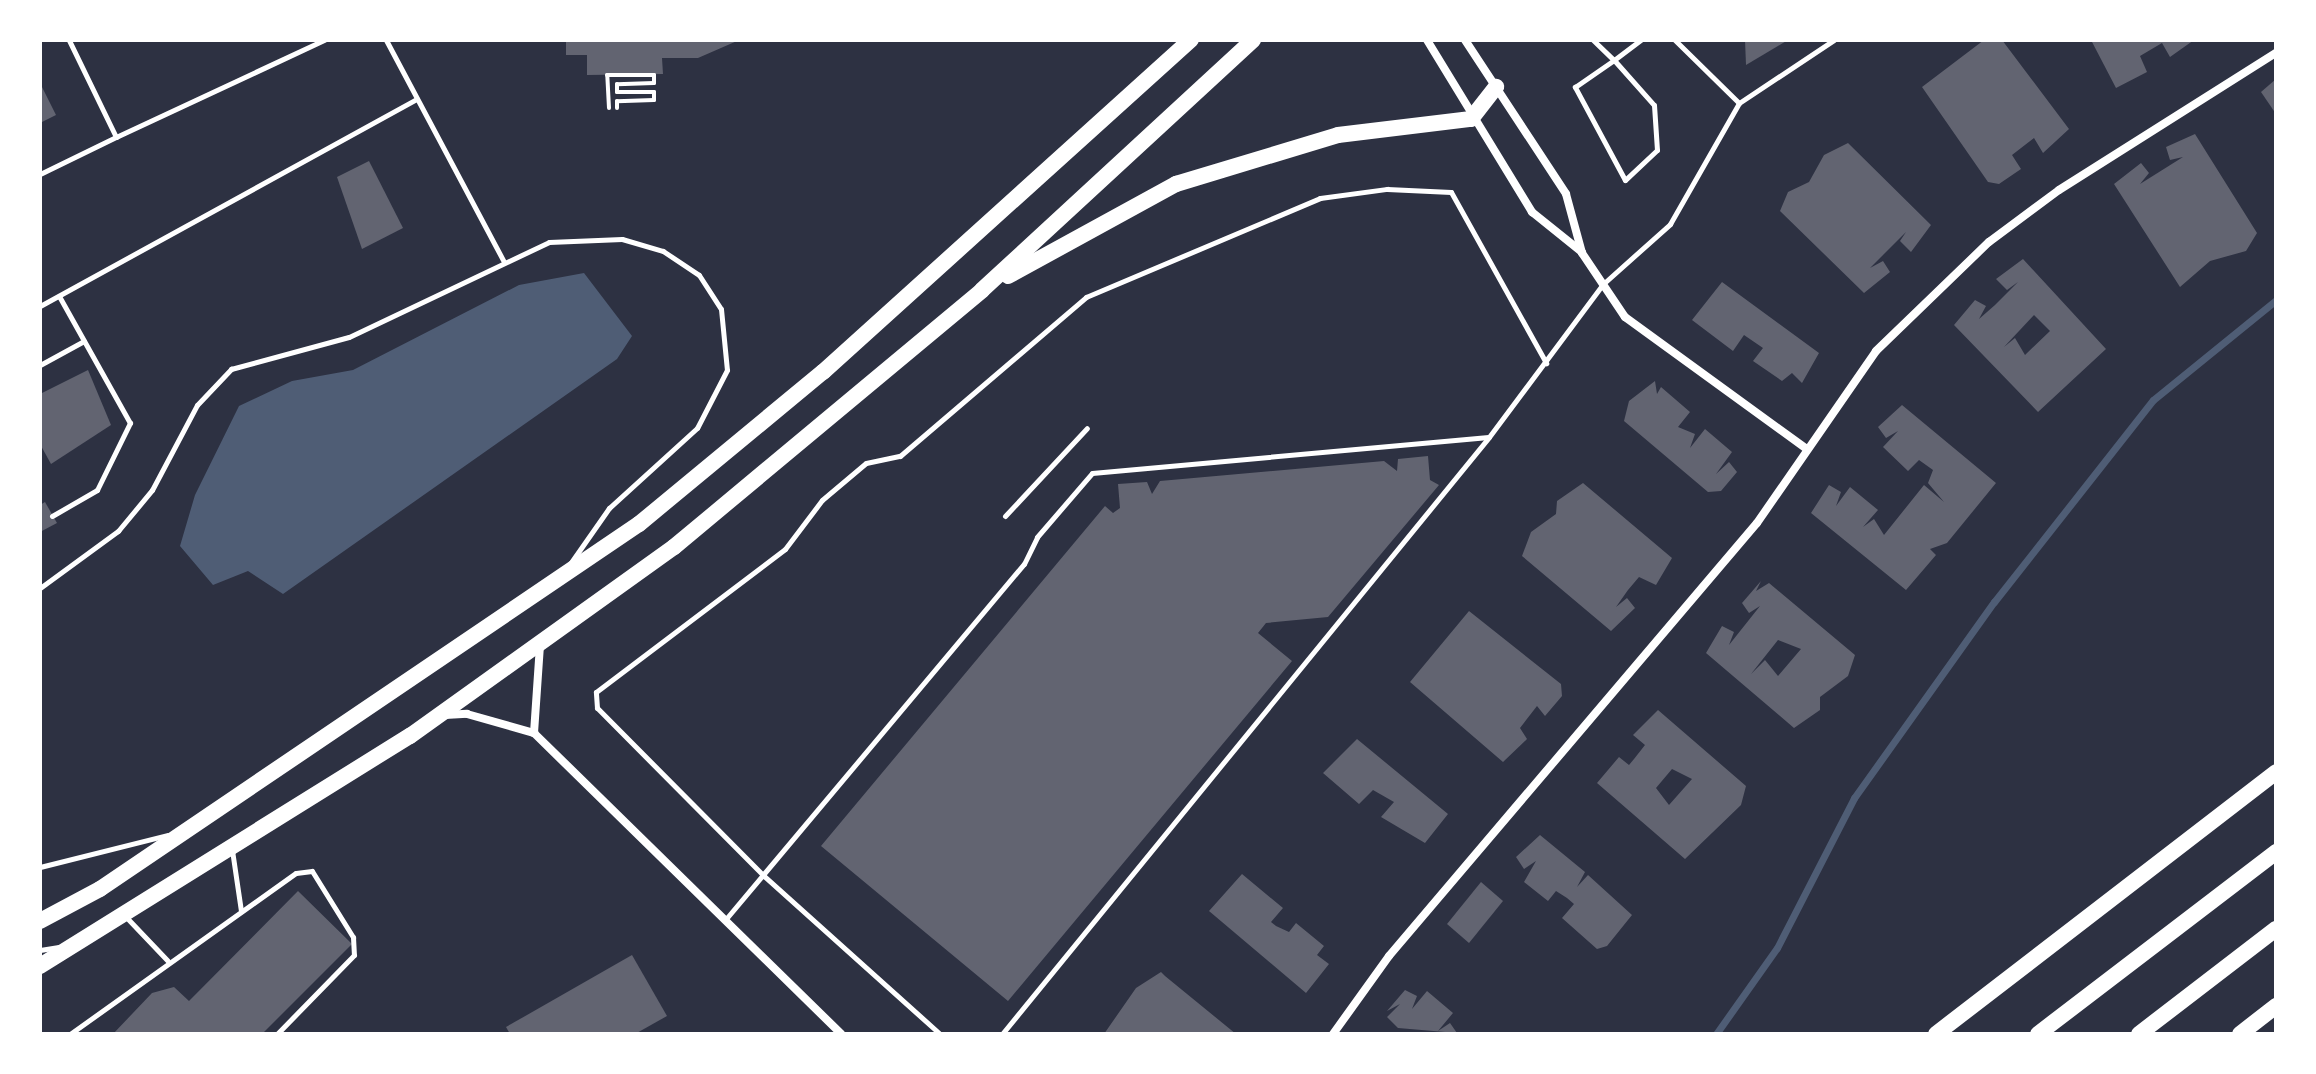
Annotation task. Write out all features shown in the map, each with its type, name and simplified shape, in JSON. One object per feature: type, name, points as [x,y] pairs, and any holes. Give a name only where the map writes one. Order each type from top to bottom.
[{"type":"highway","points":[[40,921],[184,832],[639,524],[823,372],[1191,40]]},
{"type":"highway","points":[[40,966],[127,918],[440,715],[674,547],[982,290],[1253,40]]},
{"type":"highway","points":[[982,290],[1176,184],[1338,135],[1471,119],[1496,87]]},
{"type":"highway","points":[[1936,1034],[2276,772]]},
{"type":"highway","points":[[2038,1034],[2276,852]]},
{"type":"highway","points":[[2139,1034],[2276,929]]},
{"type":"highway","points":[[2240,1034],[2276,1006]]},
{"type":"street","points":[[1427,40],[1471,119],[1532,212],[1582,253],[1625,317],[1805,448]]},
{"type":"street","points":[[1465,40],[1566,194],[1582,253]]},
{"type":"street","points":[[1333,1034],[1389,956],[1757,523],[1805,448],[1876,351],[1989,242],[2121,145],[2276,53]]},
{"type":"street","points":[[534,733],[541,642]]},
{"type":"street","points":[[440,715],[467,714],[534,733],[841,1034]]},
{"type":"lane","points":[[69,40],[116,137]]},
{"type":"lane","points":[[40,174],[324,40]]},
{"type":"lane","points":[[386,40],[504,262]]},
{"type":"lane","points":[[1593,40],[1614,60],[1654,105],[1657,150],[1625,180],[1575,87],[1614,60],[1641,40]]},
{"type":"lane","points":[[1675,40],[1739,103]]},
{"type":"lane","points":[[1002,1034],[1489,437],[1603,284],[1670,224],[1739,103],[1834,40]]},
{"type":"lane","points":[[40,306],[417,99]]},
{"type":"lane","points":[[940,1034],[764,876],[597,708],[596,692],[785,549],[822,500],[866,463],[900,456],[919,442],[1086,297],[1320,198],[1387,189],[1451,192],[1546,363]]},
{"type":"lane","points":[[40,588],[118,531],[152,490],[197,405],[231,369],[349,337],[549,242],[622,239],[682,262],[712,292],[728,345],[727,370],[697,428],[609,508],[561,577]]},
{"type":"lane","points":[[52,516],[97,490],[130,423],[59,296]]},
{"type":"lane","points":[[40,365],[84,341]]},
{"type":"lane","points":[[1005,516],[1087,428]]},
{"type":"lane","points":[[725,920],[1092,473],[1489,437]]},
{"type":"lane","points":[[40,867],[184,832]]},
{"type":"lane","points":[[232,850],[241,911]]},
{"type":"lane","points":[[71,1031],[296,873],[312,871],[353,937],[354,955],[277,1034]]},
{"type":"lane","points":[[127,918],[168,961]]},
{"type":"lane","points":[[40,950],[89,939]]},
{"type":"path","points":[[609,108],[607,75],[654,75],[654,83],[617,84],[617,92],[654,92],[654,100],[617,101],[617,108]]},
{"type":"water","points":[[584,273],[632,336],[617,359],[283,594],[248,571],[213,585],[180,546],[195,495],[239,406],[292,381],[353,370],[519,285]]},
{"type":"building","points":[[566,40],[737,41],[698,58],[662,58],[663,74],[587,75],[587,55],[566,55]]},
{"type":"building","points":[[1745,40],[1788,40],[1746,65]]},
{"type":"building","points":[[1984,40],[2002,40],[2069,129],[2043,153],[2034,138],[2012,155],[2021,169],[1999,184],[1988,182],[1922,87]]},
{"type":"building","points":[[2091,40],[2194,40],[2170,57],[2162,43],[2140,56],[2147,72],[2116,88]]},
{"type":"building","points":[[2276,79],[2276,114],[2261,92]]},
{"type":"building","points":[[40,83],[56,115],[40,123]]},
{"type":"building","points":[[2195,134],[2257,233],[2246,251],[2210,261],[2180,287],[2114,184],[2141,163],[2149,173],[2140,184],[2183,157],[2170,160],[2166,147]]},
{"type":"building","points":[[1848,143],[1931,225],[1911,252],[1900,241],[1906,232],[1870,268],[1883,261],[1890,272],[1864,293],[1780,211],[1788,192],[1809,182],[1824,155]]},
{"type":"building","points":[[369,161],[403,228],[362,249],[337,177]]},
{"type":"building","points":[[2023,259],[2106,349],[2038,412],[1954,325],[1975,300],[1986,306],[1979,319],[2018,282],[2007,290],[1996,279]],"holes":[[[2034,315],[2050,331],[2025,355],[2015,338],[2004,347]]]},
{"type":"building","points":[[1722,282],[1819,353],[1802,383],[1792,373],[1782,381],[1753,361],[1763,348],[1744,335],[1733,351],[1692,320]]},
{"type":"building","points":[[88,370],[111,425],[51,464],[40,444],[40,394]]},
{"type":"building","points":[[1655,381],[1657,394],[1661,387],[1690,412],[1678,427],[1695,434],[1690,448],[1705,429],[1732,452],[1716,474],[1729,462],[1737,472],[1721,491],[1708,492],[1624,421],[1629,401]]},
{"type":"building","points":[[1902,405],[1996,483],[1947,543],[1930,549],[1936,555],[1906,590],[1811,513],[1829,485],[1841,492],[1836,506],[1850,487],[1878,510],[1863,527],[1874,519],[1884,535],[1924,485],[1944,502],[1928,483],[1933,470],[1919,460],[1908,471],[1883,447],[1898,431],[1886,438],[1878,427]]},
{"type":"building","points":[[1428,456],[1430,480],[1439,485],[1328,617],[1266,623],[1258,633],[1292,661],[1008,1001],[821,846],[1105,506],[1113,513],[1120,508],[1118,484],[1147,482],[1152,494],[1160,481],[1384,461],[1397,471],[1398,459]]},
{"type":"building","points":[[1583,483],[1672,558],[1656,585],[1639,577],[1628,590],[1616,607],[1627,598],[1635,608],[1611,631],[1522,556],[1531,532],[1556,514],[1557,501]]},
{"type":"building","points":[[45,502],[57,523],[40,532],[40,505]]},
{"type":"building","points":[[1761,581],[1756,591],[1769,583],[1855,655],[1848,676],[1820,697],[1820,710],[1794,728],[1706,653],[1722,626],[1734,632],[1729,645],[1760,606],[1749,613],[1742,603]],"holes":[[[1778,640],[1801,649],[1778,676],[1765,660],[1751,674]]]},
{"type":"building","points":[[1469,611],[1561,684],[1562,696],[1545,716],[1537,706],[1520,728],[1527,739],[1503,762],[1410,682]]},
{"type":"building","points":[[1658,710],[1746,786],[1741,805],[1685,859],[1597,783],[1619,757],[1629,765],[1645,745],[1633,735]],"holes":[[[1672,769],[1692,779],[1669,805],[1656,788]]]},
{"type":"building","points":[[1357,739],[1448,814],[1425,843],[1381,817],[1394,802],[1373,790],[1359,804],[1323,773]]},
{"type":"building","points":[[1540,835],[1585,872],[1577,887],[1588,875],[1632,915],[1607,946],[1597,949],[1562,918],[1574,904],[1567,898],[1556,891],[1548,901],[1524,882],[1536,861],[1524,869],[1516,857]]},
{"type":"building","points":[[1242,874],[1283,908],[1271,922],[1289,932],[1296,923],[1324,946],[1317,955],[1329,964],[1306,993],[1209,911]]},
{"type":"building","points":[[1481,882],[1503,901],[1469,943],[1447,924]]},
{"type":"building","points":[[298,891],[352,944],[262,1034],[113,1034],[152,993],[174,987],[189,1001]]},
{"type":"building","points":[[632,955],[667,1016],[635,1034],[510,1034],[506,1027]]},
{"type":"building","points":[[1161,972],[1236,1034],[1104,1034],[1136,988]]},
{"type":"building","points":[[1405,990],[1417,996],[1412,1009],[1427,991],[1453,1013],[1438,1031],[1450,1023],[1457,1033],[1398,1028],[1387,1017],[1400,1004],[1387,1011]]},
{"type":"waterway","points":[[1716,1034],[1777,948],[1854,798],[1994,602],[2153,400],[2276,300]]}]
